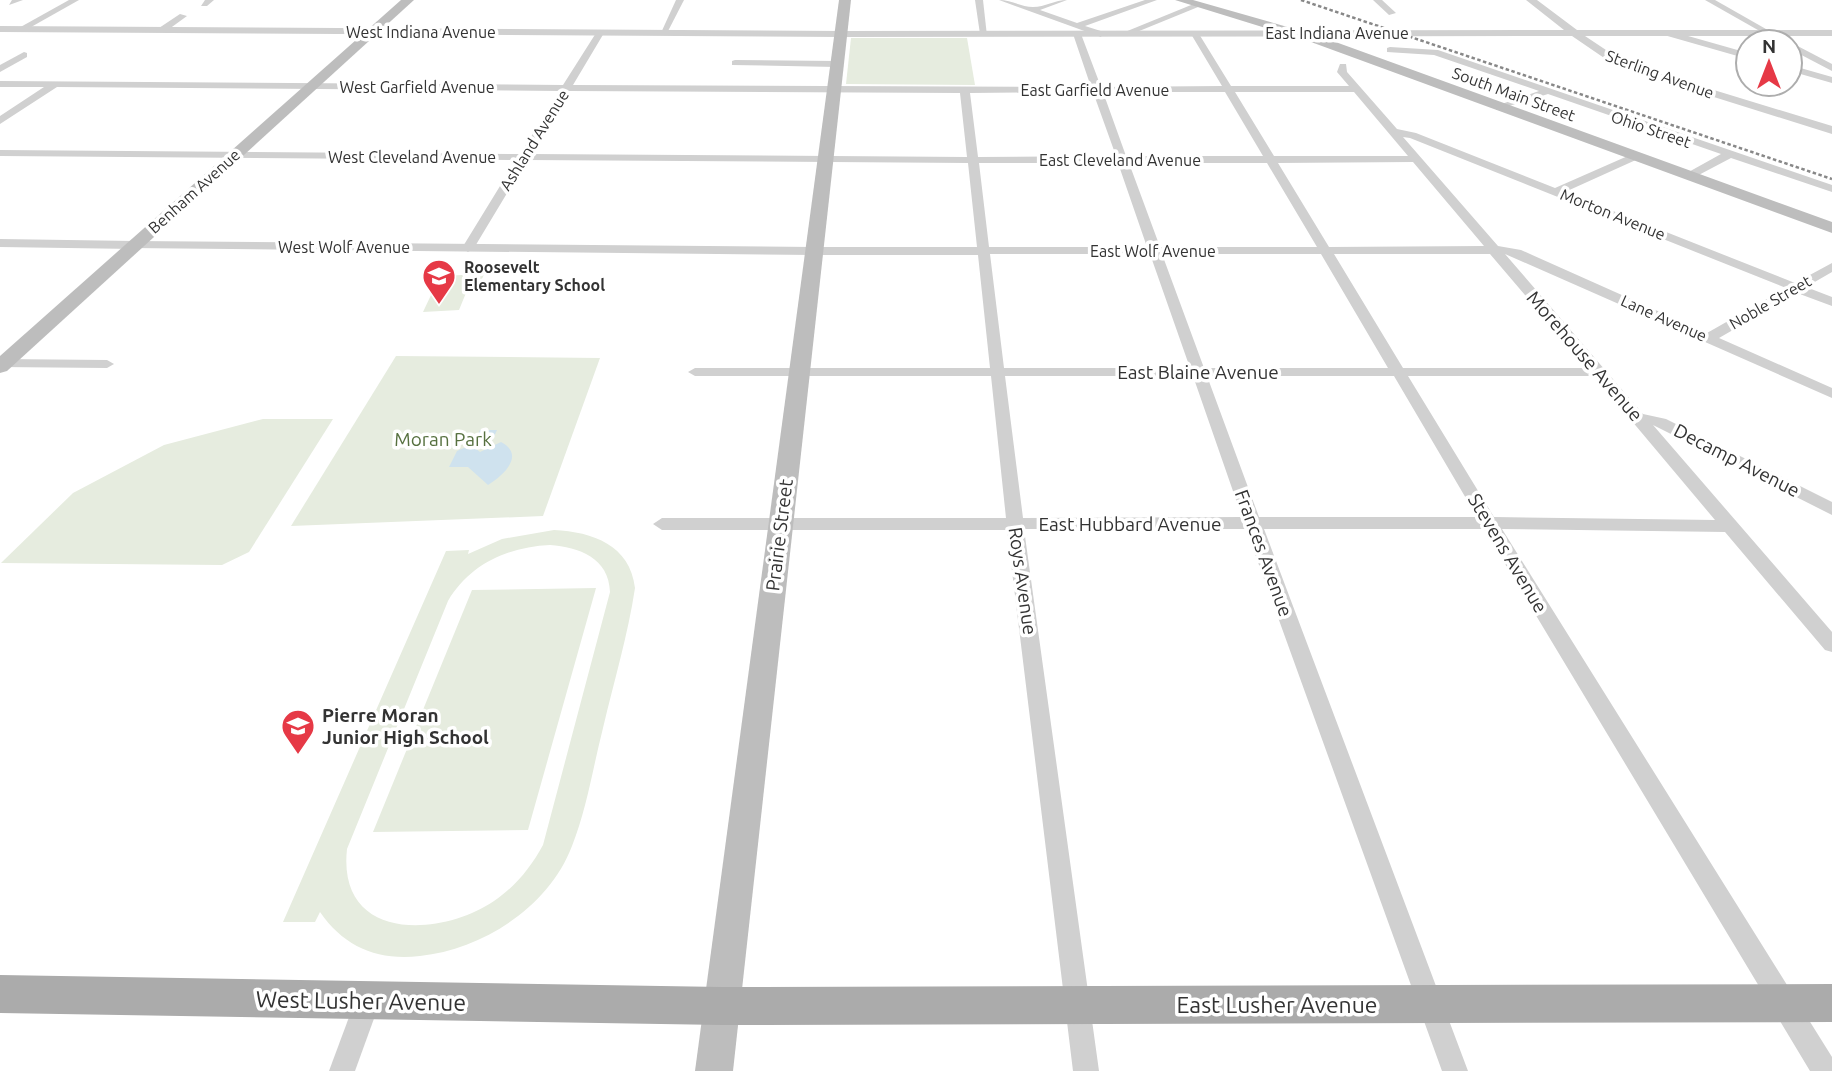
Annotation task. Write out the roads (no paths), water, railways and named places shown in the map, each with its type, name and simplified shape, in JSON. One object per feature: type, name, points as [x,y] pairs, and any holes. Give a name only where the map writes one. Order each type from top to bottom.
[{"type":"main road","name":"Benham Avenue","points":[[388,15],[400,0]]},
{"type":"main road","name":"Benham Avenue","points":[[1,365],[388,15],[408,0]]},
{"type":"main road","name":"Prairie Street","points":[[714,1071],[845,0]]},
{"type":"main road","name":"South Main Street","points":[[1181,0],[1296,33],[1832,228]]},
{"type":"main road","points":[[1220,11],[1254,26],[1237,33]]},
{"type":"main road","name":"West Lusher Avenue","points":[[0,994],[722,1006]]},
{"type":"main road","name":"East Lusher Avenue","points":[[722,1006],[1832,1003]]},
{"type":"street","points":[[21,29],[75,0]]},
{"type":"street","points":[[663,33],[680,0]]},
{"type":"street","points":[[979,0],[984,34]]},
{"type":"street","points":[[1003,0],[1077,29],[1153,0]]},
{"type":"street","points":[[1032,10],[1063,0]]},
{"type":"street","points":[[1377,0],[1392,13]]},
{"type":"street","name":"Sterling Avenue","points":[[1531,0],[1602,54],[1632,67],[1832,130]]},
{"type":"street","points":[[1709,0],[1760,28]]},
{"type":"street","points":[[1124,34],[1199,5]]},
{"type":"street","points":[[162,30],[183,16]]},
{"type":"street","name":"West Indiana Avenue","points":[[0,29],[841,34]]},
{"type":"street","name":"East Indiana Avenue","points":[[841,34],[984,34],[1077,29],[1101,34],[1734,33]]},
{"type":"street","name":"Frances Avenue","points":[[1077,29],[1096,90],[1157,251],[1253,524],[1455,1071]]},
{"type":"street","name":"Ashland Avenue","points":[[468,248],[600,33]]},
{"type":"street","points":[[1667,33],[1734,52]]},
{"type":"street","name":"East Indiana Avenue","points":[[1804,33],[1832,33]]},
{"type":"street","name":"Stevens Avenue","points":[[1195,34],[1273,159],[1489,523],[1825,1071]]},
{"type":"street","name":"Ohio Street","points":[[1390,50],[1435,52],[1832,189]]},
{"type":"street","points":[[1804,53],[1832,68]]},
{"type":"street","points":[[0,69],[24,55]]},
{"type":"street","points":[[735,63],[836,64]]},
{"type":"street","name":"Morehouse Avenue","points":[[1343,66],[1342,72],[1832,645]]},
{"type":"street","points":[[1804,72],[1830,78]]},
{"type":"street","name":"West Garfield Avenue","points":[[0,85],[834,90]]},
{"type":"street","points":[[0,121],[54,85]]},
{"type":"street","name":"East Garfield Avenue","points":[[834,90],[1357,89]]},
{"type":"street","name":"Roys Avenue","points":[[965,90],[1015,524],[1086,1071]]},
{"type":"street","points":[[1500,108],[1545,92]]},
{"type":"street","name":"Morton Avenue","points":[[1393,132],[1412,135],[1832,302]]},
{"type":"street","name":"West Cleveland Avenue","points":[[0,153],[825,160]]},
{"type":"street","points":[[1689,176],[1728,155]]},
{"type":"street","points":[[1556,191],[1634,157]]},
{"type":"street","name":"East Cleveland Avenue","points":[[825,160],[1416,159]]},
{"type":"street","name":"West Wolf Avenue","points":[[0,243],[814,251]]},
{"type":"street","name":"East Wolf Avenue","points":[[814,251],[1493,250]]},
{"type":"street","name":"Lane Avenue","points":[[1493,250],[1517,253],[1832,394]]},
{"type":"street","name":"Noble Street","points":[[1709,338],[1832,267]]},
{"type":"street","points":[[1,365],[107,365]]},
{"type":"street","name":"East Blaine Avenue","points":[[695,372],[1596,372]]},
{"type":"street","name":"Decamp Avenue","points":[[1640,418],[1661,422],[1832,509]]},
{"type":"street","name":"East Hubbard Avenue","points":[[662,524],[1489,523],[1731,526]]},
{"type":"street","points":[[342,1071],[367,1002]]},
{"type":"water","points":[[480,430],[497,430],[493,439],[475,448],[480,452],[501,442],[512,453],[512,459],[505,471],[488,485],[468,467],[449,467],[457,451],[473,444]]},
{"type":"railway","points":[[1301,0],[1832,179]]},
{"type":"place","name":"Roosevelt Elementary School","points":[[439,306]]},
{"type":"place","name":"Pierre Moran Junior High School","points":[[298,756]]},
{"type":"park label","name":"Moran Park","points":[[443,439]]}]
